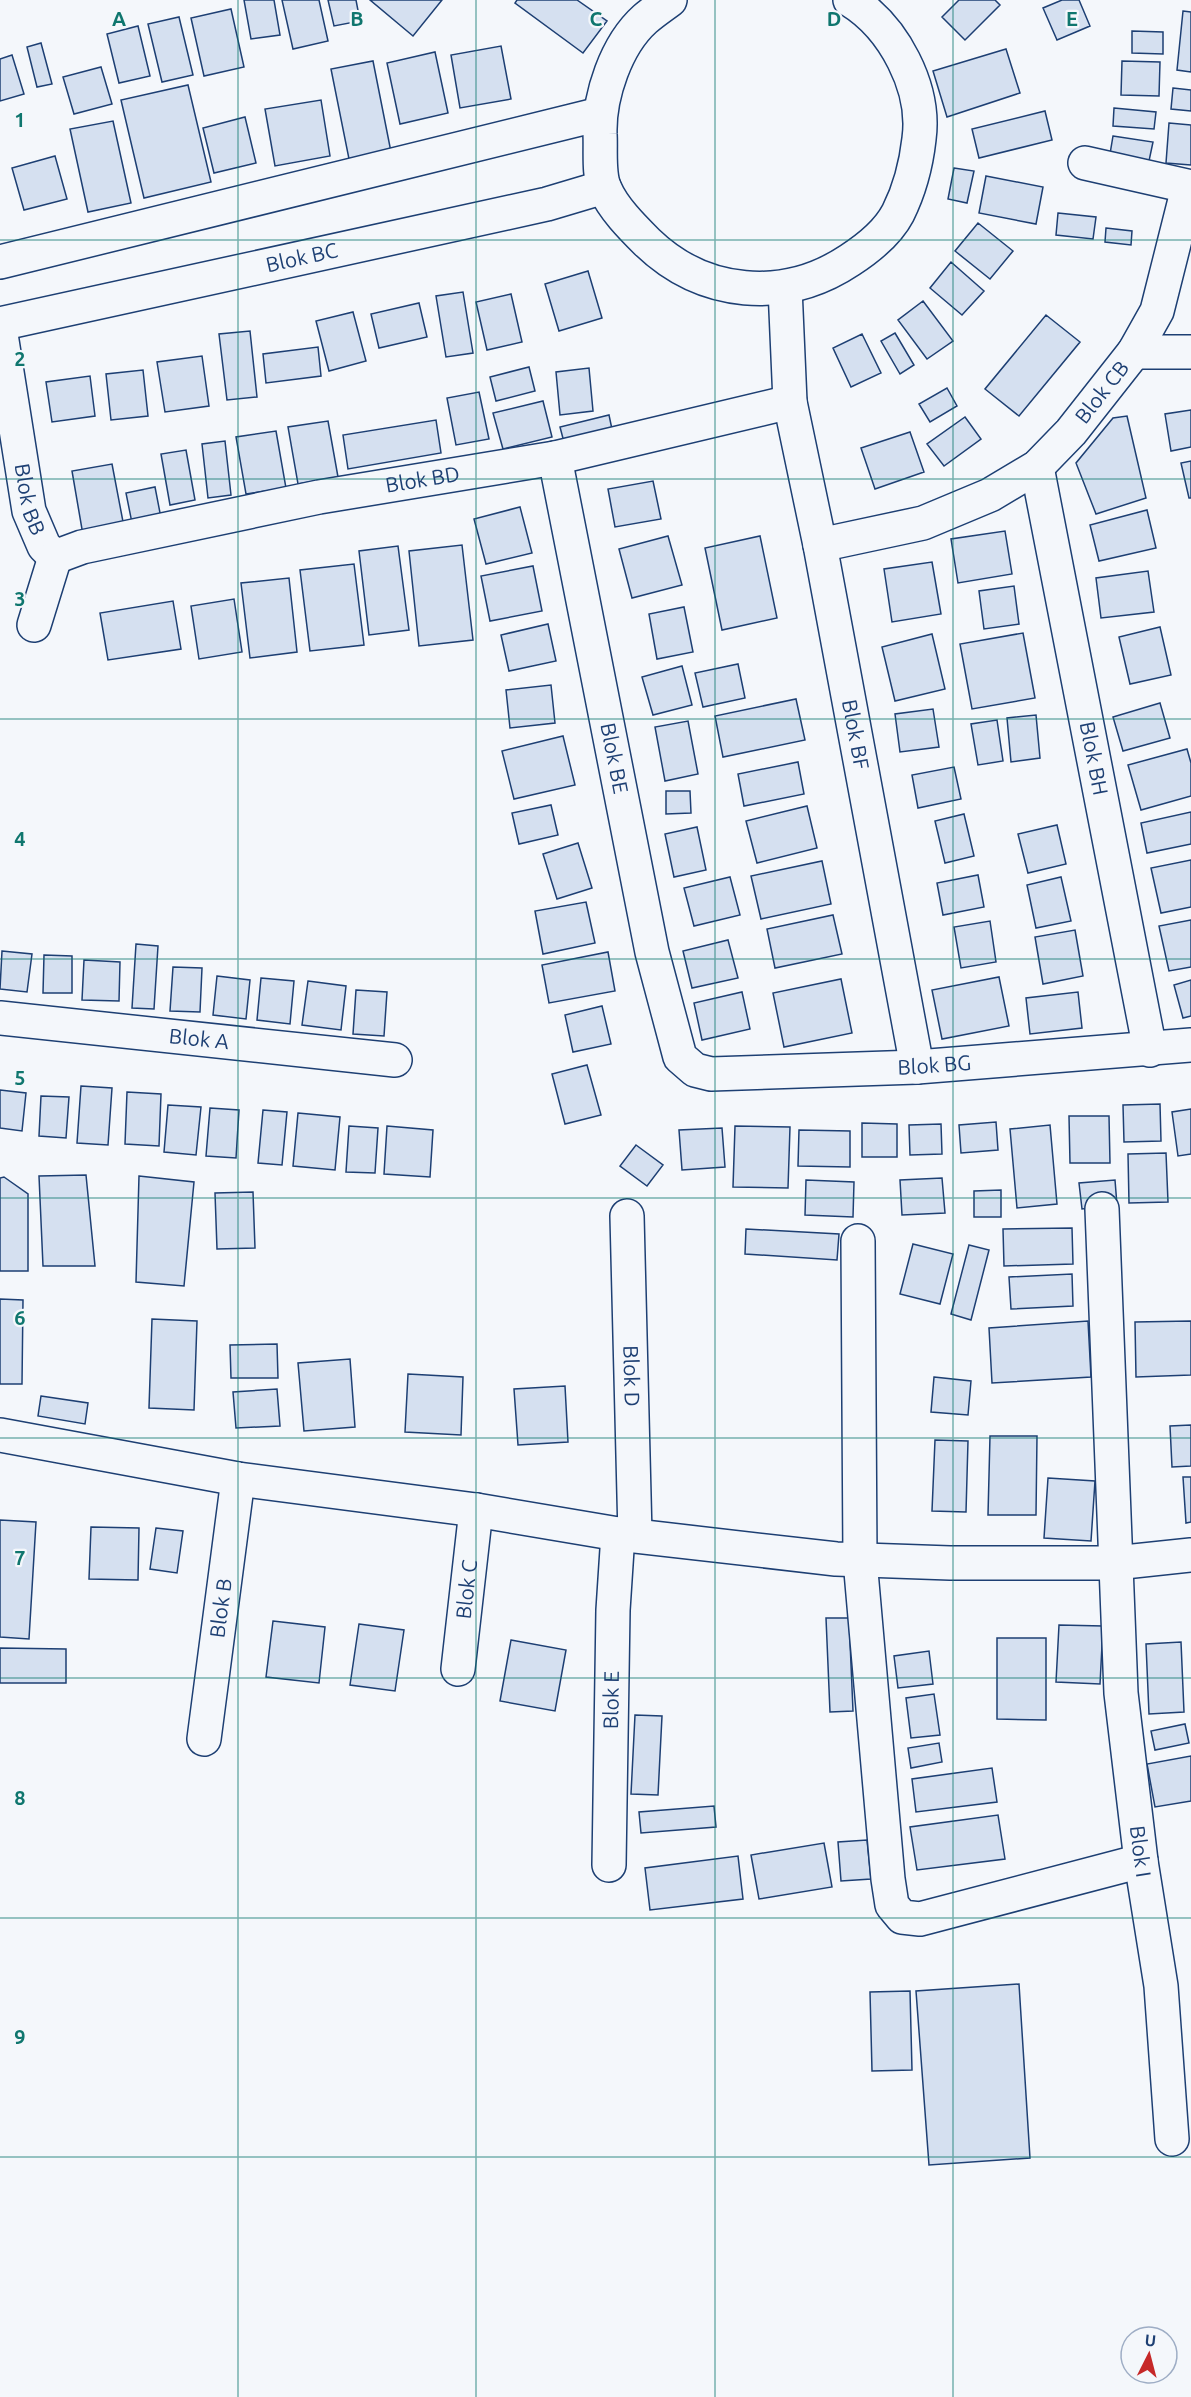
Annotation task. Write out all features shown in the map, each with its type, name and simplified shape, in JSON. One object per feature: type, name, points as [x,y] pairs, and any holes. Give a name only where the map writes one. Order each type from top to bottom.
[{"type":"street","points":[[670,0],[644,20],[614,63],[600,114],[604,188],[634,229],[664,258],[701,279],[742,289],[785,288],[829,274],[867,249],[897,215],[915,173],[921,128],[913,82],[893,41],[862,7],[850,0]]},
{"type":"street","points":[[0,262],[600,114]]},
{"type":"street","name":"Blok CB","points":[[820,545],[923,523],[990,495],[1037,466],[1071,432],[1134,352],[1157,311],[1189,188],[1085,163]]},
{"type":"street","name":"Blok BC","points":[[0,326],[547,204],[604,188]]},
{"type":"street","name":"Blok BF","points":[[785,288],[790,402],[820,545],[917,1067]]},
{"type":"street","name":"Blok BB","points":[[0,326],[29,511],[44,546],[55,557]]},
{"type":"street","points":[[1134,352],[1191,352]]},
{"type":"street","name":"Blok BD","points":[[55,557],[82,547],[319,497],[555,458],[790,402]]},
{"type":"street","name":"Blok BE","points":[[555,458],[652,952],[680,1057]]},
{"type":"street","name":"Blok BH","points":[[1037,466],[1150,1050]]},
{"type":"street","points":[[33,625],[55,557]]},
{"type":"street","name":"Blok A","points":[[0,1018],[395,1060]]},
{"type":"street","name":"Blok BG","points":[[680,1057],[695,1070],[711,1074],[917,1067],[1191,1045]]},
{"type":"street","name":"Blok I","points":[[1102,1209],[1121,1693],[1141,1861],[1161,1986],[1172,2139]]},
{"type":"street","name":"Blok D","points":[[626,1535],[627,1216]]},
{"type":"street","points":[[858,1241],[860,1560],[892,1905],[902,1917],[920,1919],[1141,1861]]},
{"type":"street","points":[[0,1435],[238,1479],[476,1510],[626,1535],[860,1560],[961,1563],[1115,1563],[1191,1555]]},
{"type":"street","name":"Blok B","points":[[204,1739],[238,1479]]},
{"type":"street","name":"Blok C","points":[[458,1670],[476,1510]]},
{"type":"street","name":"Blok E","points":[[609,1865],[613,1610],[626,1535]]},
{"type":"building","points":[[244,0],[274,0],[280,35],[251,39]]},
{"type":"building","points":[[282,0],[319,0],[328,41],[293,49]]},
{"type":"building","points":[[328,0],[356,0],[360,21],[334,26]]},
{"type":"building","points":[[370,0],[442,0],[413,36]]},
{"type":"building","points":[[517,0],[577,0],[607,21],[583,53],[515,3]]},
{"type":"building","points":[[959,0],[995,0],[1000,5],[965,40],[942,17]]},
{"type":"building","points":[[1062,0],[1079,0],[1090,26],[1057,40],[1043,8]]},
{"type":"building","points":[[231,9],[244,67],[204,76],[191,18]]},
{"type":"building","points":[[1183,11],[1191,12],[1191,72],[1177,70]]},
{"type":"building","points":[[179,17],[193,75],[162,82],[148,24]]},
{"type":"building","points":[[138,26],[150,76],[119,83],[107,34]]},
{"type":"building","points":[[1132,31],[1163,32],[1163,54],[1132,53]]},
{"type":"building","points":[[41,43],[52,84],[37,87],[27,47]]},
{"type":"building","points":[[501,46],[511,99],[460,108],[451,55]]},
{"type":"building","points":[[1006,49],[1020,93],[947,117],[933,71]]},
{"type":"building","points":[[435,52],[448,113],[400,124],[387,63]]},
{"type":"building","points":[[12,55],[24,94],[0,101],[0,59]]},
{"type":"building","points":[[373,61],[391,152],[349,159],[331,69]]},
{"type":"building","points":[[1122,61],[1160,62],[1159,96],[1121,95]]},
{"type":"building","points":[[101,67],[112,104],[74,114],[63,77]]},
{"type":"building","points":[[188,85],[211,182],[144,198],[121,100]]},
{"type":"building","points":[[1173,88],[1191,90],[1191,111],[1171,109]]},
{"type":"building","points":[[321,100],[330,156],[275,166],[265,109]]},
{"type":"building","points":[[1114,108],[1156,112],[1154,129],[1113,126]]},
{"type":"building","points":[[1045,111],[1052,140],[979,158],[972,129]]},
{"type":"building","points":[[245,117],[256,163],[214,173],[203,128]]},
{"type":"building","points":[[113,121],[131,203],[88,212],[70,129]]},
{"type":"building","points":[[1169,123],[1191,125],[1191,165],[1166,163]]},
{"type":"building","points":[[1113,136],[1153,142],[1149,161],[1110,154]]},
{"type":"building","points":[[55,156],[67,199],[24,210],[12,168]]},
{"type":"building","points":[[954,168],[974,171],[967,203],[948,199]]},
{"type":"building","points":[[986,176],[1043,187],[1036,224],[979,213]]},
{"type":"building","points":[[1058,213],[1096,217],[1093,239],[1056,235]]},
{"type":"building","points":[[978,223],[1013,251],[990,279],[955,251]]},
{"type":"building","points":[[1106,228],[1132,231],[1131,245],[1105,242]]},
{"type":"building","points":[[951,262],[984,291],[962,315],[930,288]]},
{"type":"building","points":[[588,271],[602,318],[559,331],[545,284]]},
{"type":"building","points":[[463,292],[473,353],[446,357],[436,296]]},
{"type":"building","points":[[511,294],[522,342],[487,350],[476,302]]},
{"type":"building","points":[[923,301],[953,341],[927,359],[898,320]]},
{"type":"building","points":[[419,303],[427,337],[379,348],[371,314]]},
{"type":"building","points":[[353,312],[366,361],[329,371],[316,321]]},
{"type":"building","points":[[1046,315],[1080,342],[1019,416],[985,389]]},
{"type":"building","points":[[250,331],[257,397],[227,400],[219,334]]},
{"type":"building","points":[[895,333],[914,365],[900,374],[881,341]]},
{"type":"building","points":[[862,334],[881,373],[851,387],[833,348]]},
{"type":"building","points":[[318,347],[321,376],[266,383],[263,354]]},
{"type":"building","points":[[202,356],[209,406],[165,412],[157,362]]},
{"type":"building","points":[[529,367],[535,391],[496,401],[490,377]]},
{"type":"building","points":[[589,368],[593,411],[560,415],[556,372]]},
{"type":"building","points":[[143,370],[148,416],[111,420],[106,374]]},
{"type":"building","points":[[90,376],[95,416],[52,422],[46,382]]},
{"type":"building","points":[[947,388],[957,406],[930,422],[919,404]]},
{"type":"building","points":[[479,392],[489,439],[456,445],[447,398]]},
{"type":"building","points":[[543,401],[552,437],[503,449],[493,413]]},
{"type":"building","points":[[1191,410],[1191,447],[1171,451],[1165,414]]},
{"type":"building","points":[[609,415],[613,434],[565,446],[560,427]]},
{"type":"building","points":[[1127,416],[1146,498],[1096,514],[1076,463],[1113,418]]},
{"type":"building","points":[[965,417],[981,439],[944,466],[927,444]]},
{"type":"building","points":[[436,420],[441,453],[348,469],[343,435]]},
{"type":"building","points":[[328,421],[338,477],[298,484],[288,427]]},
{"type":"building","points":[[276,431],[286,488],[246,494],[236,437]]},
{"type":"building","points":[[910,432],[924,472],[875,489],[861,448]]},
{"type":"building","points":[[225,441],[231,495],[208,498],[202,444]]},
{"type":"building","points":[[186,450],[195,500],[170,505],[161,454]]},
{"type":"building","points":[[1191,461],[1191,498],[1189,498],[1181,463]]},
{"type":"building","points":[[112,464],[124,527],[83,535],[72,471]]},
{"type":"building","points":[[653,481],[661,519],[615,527],[608,489]]},
{"type":"building","points":[[155,487],[161,518],[132,523],[126,493]]},
{"type":"building","points":[[520,507],[532,553],[486,564],[474,519]]},
{"type":"building","points":[[1147,510],[1156,548],[1099,561],[1090,525]]},
{"type":"building","points":[[1005,531],[1012,574],[958,583],[951,539]]},
{"type":"building","points":[[668,536],[682,585],[632,598],[619,549]]},
{"type":"building","points":[[760,536],[777,618],[722,630],[705,548]]},
{"type":"building","points":[[462,545],[473,640],[419,646],[409,551]]},
{"type":"building","points":[[398,546],[409,630],[369,635],[359,551]]},
{"type":"building","points":[[932,562],[941,614],[892,622],[884,569]]},
{"type":"building","points":[[354,564],[364,645],[310,651],[300,570]]},
{"type":"building","points":[[533,566],[542,611],[490,621],[481,576]]},
{"type":"building","points":[[1148,571],[1154,612],[1101,618],[1096,578]]},
{"type":"building","points":[[289,578],[297,652],[250,658],[241,583]]},
{"type":"building","points":[[1014,586],[1019,624],[984,629],[979,591]]},
{"type":"building","points":[[234,599],[242,652],[199,659],[191,606]]},
{"type":"building","points":[[173,601],[181,649],[108,660],[100,613]]},
{"type":"building","points":[[684,607],[693,652],[657,659],[649,614]]},
{"type":"building","points":[[548,624],[556,661],[509,671],[501,635]]},
{"type":"building","points":[[1160,627],[1171,675],[1130,684],[1119,637]]},
{"type":"building","points":[[1023,633],[1035,698],[972,709],[960,644]]},
{"type":"building","points":[[932,634],[945,689],[895,701],[882,647]]},
{"type":"building","points":[[738,664],[745,698],[703,707],[695,673]]},
{"type":"building","points":[[682,666],[692,705],[653,715],[642,677]]},
{"type":"building","points":[[551,685],[555,723],[510,728],[506,690]]},
{"type":"building","points":[[796,699],[805,740],[723,757],[715,716]]},
{"type":"building","points":[[1160,703],[1170,738],[1123,751],[1113,717]]},
{"type":"building","points":[[933,709],[939,747],[900,752],[895,714]]},
{"type":"building","points":[[1036,715],[1040,758],[1011,762],[1007,718]]},
{"type":"building","points":[[997,720],[1003,761],[978,765],[971,724]]},
{"type":"building","points":[[688,721],[698,774],[665,781],[655,727]]},
{"type":"building","points":[[563,736],[575,785],[514,799],[502,751]]},
{"type":"building","points":[[1187,749],[1191,763],[1191,796],[1141,810],[1128,765]]},
{"type":"building","points":[[798,762],[804,794],[744,806],[738,774]]},
{"type":"building","points":[[954,767],[961,799],[918,808],[912,775]]},
{"type":"building","points":[[666,791],[690,791],[691,813],[666,814]]},
{"type":"building","points":[[551,805],[558,835],[519,844],[512,813]]},
{"type":"building","points":[[807,806],[817,848],[757,863],[746,821]]},
{"type":"building","points":[[1191,812],[1191,844],[1147,853],[1141,823]]},
{"type":"building","points":[[964,814],[974,856],[945,863],[935,821]]},
{"type":"building","points":[[1057,825],[1066,864],[1028,873],[1018,834]]},
{"type":"building","points":[[697,827],[706,870],[674,877],[665,834]]},
{"type":"building","points":[[578,843],[592,888],[557,899],[543,854]]},
{"type":"building","points":[[1191,860],[1191,907],[1161,913],[1151,868]]},
{"type":"building","points":[[822,861],[831,904],[761,919],[751,876]]},
{"type":"building","points":[[978,875],[984,907],[943,915],[937,883]]},
{"type":"building","points":[[730,877],[740,915],[694,926],[684,888]]},
{"type":"building","points":[[1061,877],[1071,921],[1036,928],[1027,885]]},
{"type":"building","points":[[586,902],[595,943],[543,954],[535,911]]},
{"type":"building","points":[[833,915],[842,954],[775,968],[767,929]]},
{"type":"building","points":[[1191,920],[1191,967],[1169,971],[1159,926]]},
{"type":"building","points":[[990,921],[996,962],[961,968],[954,927]]},
{"type":"building","points":[[1075,930],[1083,976],[1043,984],[1035,937]]},
{"type":"building","points":[[728,940],[738,978],[692,988],[683,951]]},
{"type":"building","points":[[136,944],[158,946],[154,1009],[132,1008]]},
{"type":"building","points":[[2,951],[32,954],[27,992],[0,989]]},
{"type":"building","points":[[608,952],[615,991],[549,1003],[542,965]]},
{"type":"building","points":[[44,955],[72,956],[72,993],[43,993]]},
{"type":"building","points":[[84,960],[120,962],[119,1001],[82,1000]]},
{"type":"building","points":[[173,967],[202,968],[200,1012],[170,1011]]},
{"type":"building","points":[[217,976],[250,980],[246,1019],[213,1015]]},
{"type":"building","points":[[999,977],[1009,1026],[942,1039],[932,990]]},
{"type":"building","points":[[261,978],[294,981],[290,1024],[257,1020]]},
{"type":"building","points":[[841,979],[852,1033],[784,1047],[773,993]]},
{"type":"building","points":[[1191,980],[1191,1016],[1183,1018],[1174,985]]},
{"type":"building","points":[[308,981],[346,986],[341,1030],[302,1025]]},
{"type":"building","points":[[356,990],[387,992],[384,1036],[353,1034]]},
{"type":"building","points":[[742,992],[750,1029],[702,1040],[694,1003]]},
{"type":"building","points":[[1078,992],[1082,1028],[1030,1034],[1026,998]]},
{"type":"building","points":[[602,1006],[611,1044],[573,1052],[565,1015]]},
{"type":"building","points":[[587,1065],[601,1115],[565,1124],[552,1074]]},
{"type":"building","points":[[81,1086],[112,1088],[108,1145],[77,1143]]},
{"type":"building","points":[[0,1090],[26,1093],[22,1131],[0,1128]]},
{"type":"building","points":[[127,1092],[161,1094],[159,1146],[125,1144]]},
{"type":"building","points":[[41,1096],[69,1097],[66,1138],[39,1136]]},
{"type":"building","points":[[1160,1104],[1161,1141],[1124,1142],[1123,1105]]},
{"type":"building","points":[[168,1105],[201,1107],[196,1155],[164,1152]]},
{"type":"building","points":[[210,1108],[239,1110],[236,1158],[206,1156]]},
{"type":"building","points":[[1191,1109],[1191,1154],[1178,1156],[1172,1112]]},
{"type":"building","points":[[263,1110],[287,1112],[282,1165],[258,1163]]},
{"type":"building","points":[[298,1113],[340,1117],[335,1170],[293,1166]]},
{"type":"building","points":[[1069,1116],[1109,1116],[1110,1163],[1070,1163]]},
{"type":"building","points":[[996,1122],[998,1150],[961,1153],[959,1125]]},
{"type":"building","points":[[862,1123],[897,1124],[897,1157],[862,1157]]},
{"type":"building","points":[[941,1124],[942,1154],[910,1155],[909,1125]]},
{"type":"building","points":[[1050,1125],[1057,1204],[1017,1208],[1010,1129]]},
{"type":"building","points":[[349,1126],[378,1128],[375,1173],[346,1172]]},
{"type":"building","points":[[387,1126],[433,1130],[430,1177],[384,1174]]},
{"type":"building","points":[[735,1126],[790,1127],[788,1188],[733,1187]]},
{"type":"building","points":[[722,1128],[725,1167],[682,1170],[679,1130]]},
{"type":"building","points":[[799,1130],[850,1131],[850,1167],[798,1166]]},
{"type":"building","points":[[636,1145],[663,1165],[647,1186],[620,1166]]},
{"type":"building","points":[[1166,1153],[1168,1202],[1129,1203],[1128,1154]]},
{"type":"building","points":[[86,1175],[95,1266],[43,1266],[39,1176]]},
{"type":"building","points":[[139,1176],[194,1182],[184,1286],[136,1282]]},
{"type":"building","points":[[4,1177],[28,1194],[28,1271],[0,1271],[0,1178]]},
{"type":"building","points":[[942,1178],[945,1213],[902,1215],[900,1180]]},
{"type":"building","points":[[806,1180],[854,1182],[853,1217],[805,1215]]},
{"type":"building","points":[[1115,1180],[1117,1205],[1082,1209],[1079,1183]]},
{"type":"building","points":[[1001,1190],[1001,1217],[974,1217],[974,1191]]},
{"type":"building","points":[[253,1192],[255,1248],[217,1249],[215,1193]]},
{"type":"building","points":[[1072,1228],[1073,1264],[1004,1266],[1003,1229]]},
{"type":"building","points":[[746,1229],[839,1234],[837,1260],[745,1254]]},
{"type":"building","points":[[913,1244],[953,1254],[940,1304],[900,1294]]},
{"type":"building","points":[[969,1245],[989,1250],[971,1320],[951,1314]]},
{"type":"building","points":[[1072,1274],[1073,1306],[1011,1309],[1009,1277]]},
{"type":"building","points":[[0,1299],[23,1300],[22,1384],[0,1384]]},
{"type":"building","points":[[152,1319],[197,1321],[194,1410],[149,1408]]},
{"type":"building","points":[[1088,1321],[1091,1377],[992,1383],[989,1328]]},
{"type":"building","points":[[1191,1321],[1191,1375],[1136,1377],[1135,1322]]},
{"type":"building","points":[[277,1344],[278,1378],[231,1378],[230,1345]]},
{"type":"building","points":[[350,1359],[355,1427],[304,1431],[298,1363]]},
{"type":"building","points":[[408,1374],[463,1377],[461,1435],[405,1432]]},
{"type":"building","points":[[934,1377],[971,1381],[968,1415],[931,1412]]},
{"type":"building","points":[[565,1386],[568,1442],[518,1445],[514,1389]]},
{"type":"building","points":[[277,1389],[280,1426],[236,1428],[233,1392]]},
{"type":"building","points":[[41,1396],[88,1403],[85,1424],[38,1416]]},
{"type":"building","points":[[1191,1425],[1191,1466],[1172,1467],[1170,1426]]},
{"type":"building","points":[[990,1436],[1037,1436],[1036,1515],[988,1515]]},
{"type":"building","points":[[935,1440],[968,1441],[966,1512],[932,1511]]},
{"type":"building","points":[[1183,1477],[1191,1477],[1191,1522],[1186,1523]]},
{"type":"building","points":[[1048,1478],[1095,1481],[1091,1541],[1044,1538]]},
{"type":"building","points":[[0,1520],[36,1522],[29,1639],[0,1637]]},
{"type":"building","points":[[91,1527],[139,1528],[138,1580],[89,1579]]},
{"type":"building","points":[[156,1528],[183,1531],[177,1573],[150,1569]]},
{"type":"building","points":[[826,1618],[849,1618],[853,1711],[830,1712]]},
{"type":"building","points":[[273,1621],[325,1627],[319,1683],[266,1677]]},
{"type":"building","points":[[359,1624],[404,1630],[395,1691],[350,1685]]},
{"type":"building","points":[[1059,1625],[1103,1626],[1100,1684],[1056,1682]]},
{"type":"building","points":[[997,1638],[1046,1638],[1046,1720],[997,1719]]},
{"type":"building","points":[[511,1640],[566,1650],[555,1711],[500,1701]]},
{"type":"building","points":[[1181,1642],[1184,1712],[1149,1714],[1146,1644]]},
{"type":"building","points":[[0,1648],[66,1649],[66,1683],[0,1683]]},
{"type":"building","points":[[929,1651],[933,1684],[898,1688],[894,1656]]},
{"type":"building","points":[[934,1694],[940,1735],[911,1738],[906,1698]]},
{"type":"building","points":[[635,1715],[662,1716],[658,1795],[631,1794]]},
{"type":"building","points":[[1185,1724],[1189,1743],[1155,1750],[1151,1731]]},
{"type":"building","points":[[939,1743],[942,1762],[911,1768],[908,1748]]},
{"type":"building","points":[[1191,1756],[1191,1801],[1155,1807],[1147,1764]]},
{"type":"building","points":[[992,1768],[997,1802],[916,1812],[912,1779]]},
{"type":"building","points":[[714,1806],[716,1827],[641,1833],[639,1812]]},
{"type":"building","points":[[998,1815],[1005,1859],[917,1870],[910,1827]]},
{"type":"building","points":[[867,1840],[871,1879],[841,1881],[838,1842]]},
{"type":"building","points":[[824,1843],[832,1887],[759,1899],[751,1855]]},
{"type":"building","points":[[738,1856],[743,1899],[650,1910],[645,1868]]},
{"type":"building","points":[[1019,1984],[1030,2158],[929,2165],[916,1991]]},
{"type":"building","points":[[910,1991],[912,2070],[872,2071],[870,1992]]}]
